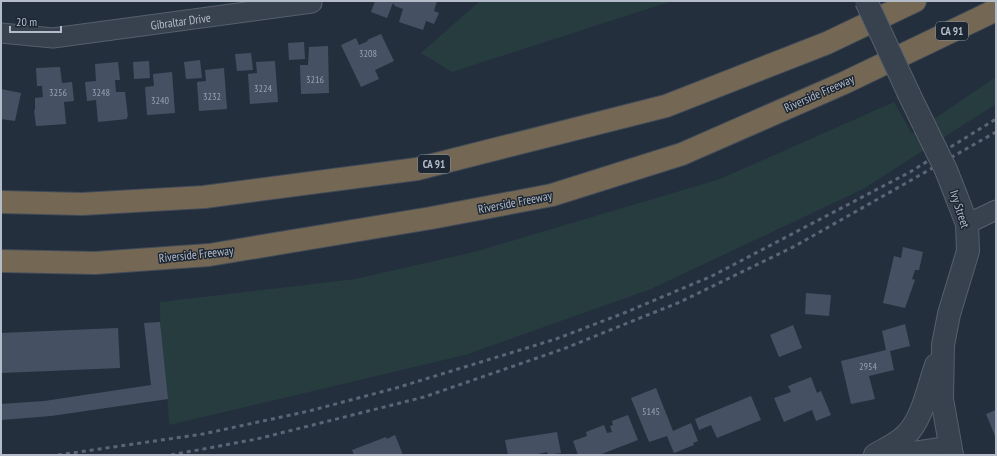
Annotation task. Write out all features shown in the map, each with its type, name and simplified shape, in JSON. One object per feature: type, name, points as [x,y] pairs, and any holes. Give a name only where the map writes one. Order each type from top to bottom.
[{"type":"highway","name":"CA 91","points":[[1,202],[82,204],[204,197],[417,169],[666,106],[827,43],[915,1]]},
{"type":"highway","name":"Riverside Freeway","points":[[1,260],[95,263],[209,255],[431,218],[552,195],[682,154],[844,83],[996,10]]},
{"type":"street","name":"Ivy Street","points":[[866,1],[946,170],[967,224],[968,251],[949,314],[943,345],[942,399],[951,451]]},
{"type":"street","name":"Gibraltar Drive","points":[[1,33],[53,38],[312,3]]},
{"type":"street","points":[[967,224],[996,210]]},
{"type":"street","points":[[875,455],[892,446],[906,434],[919,414],[943,345]]},
{"type":"street","points":[[891,455],[951,451]]},
{"type":"green space","points":[[480,1],[672,1],[452,72],[421,53]]},
{"type":"green space","points":[[996,77],[996,104],[863,189],[651,289],[465,355],[169,425],[161,333],[160,302],[355,279],[474,252],[720,179],[894,102],[912,134]]},
{"type":"building","points":[[375,1],[437,1],[434,11],[439,13],[434,24],[426,21],[423,30],[399,22],[403,9],[395,6],[393,3],[387,18],[371,12]]},
{"type":"building","points":[[381,34],[394,61],[375,70],[379,79],[361,87],[341,45],[356,38],[359,45]]},
{"type":"building","points":[[304,42],[305,59],[289,60],[288,43]]},
{"type":"building","points":[[328,46],[329,93],[301,94],[300,65],[308,65],[309,47]]},
{"type":"building","points":[[251,53],[253,70],[237,71],[235,54]]},
{"type":"building","points":[[200,60],[202,78],[186,79],[184,62]]},
{"type":"building","points":[[149,61],[150,78],[134,79],[133,62]]},
{"type":"building","points":[[275,61],[278,102],[250,104],[248,74],[257,73],[256,62]]},
{"type":"building","points":[[118,62],[120,80],[115,80],[116,92],[125,92],[128,117],[127,119],[98,122],[96,100],[87,101],[85,82],[96,81],[95,64]]},
{"type":"building","points":[[60,67],[62,83],[72,82],[74,101],[64,102],[66,124],[36,126],[34,110],[35,98],[43,97],[42,86],[37,86],[36,68]]},
{"type":"building","points":[[224,68],[227,109],[199,111],[197,82],[206,81],[205,70]]},
{"type":"building","points":[[172,72],[175,113],[147,115],[145,87],[154,86],[153,74]]},
{"type":"building","points":[[1,89],[21,93],[15,121],[1,119]]},
{"type":"building","points":[[903,247],[923,252],[919,270],[915,270],[912,279],[915,280],[905,308],[883,303],[894,256],[901,258]]},
{"type":"building","points":[[806,293],[831,295],[829,316],[805,314]]},
{"type":"building","points":[[160,322],[168,399],[51,416],[1,420],[1,404],[44,401],[151,385],[144,323]]},
{"type":"building","points":[[905,324],[910,346],[890,351],[894,370],[869,376],[875,399],[851,404],[841,361],[886,350],[882,331]]},
{"type":"building","points":[[793,325],[802,348],[779,357],[770,335]]},
{"type":"building","points":[[118,328],[120,368],[1,373],[1,333]]},
{"type":"building","points":[[811,377],[817,393],[821,391],[831,415],[816,421],[812,410],[784,422],[774,398],[791,392],[788,386]]},
{"type":"building","points":[[656,388],[673,431],[691,423],[698,441],[693,443],[694,445],[674,453],[667,436],[649,442],[631,398]]},
{"type":"building","points":[[751,396],[761,420],[717,438],[711,425],[699,430],[695,419]]},
{"type":"building","points":[[996,410],[996,436],[995,436],[986,414]]},
{"type":"building","points":[[628,415],[638,440],[599,455],[578,455],[573,441],[587,436],[586,432],[604,425],[607,433],[612,432],[610,426],[613,425],[612,421]]},
{"type":"building","points":[[557,432],[561,453],[548,455],[547,452],[538,455],[508,455],[505,440]]},
{"type":"building","points":[[395,435],[403,455],[354,455],[352,450]]},
{"type":"railway","points":[[58,455],[203,434],[309,411],[396,388],[556,339],[624,313],[712,276],[910,172],[996,119]]},
{"type":"railway","points":[[171,455],[257,439],[424,397],[563,349],[680,302],[795,246],[996,132]]}]
